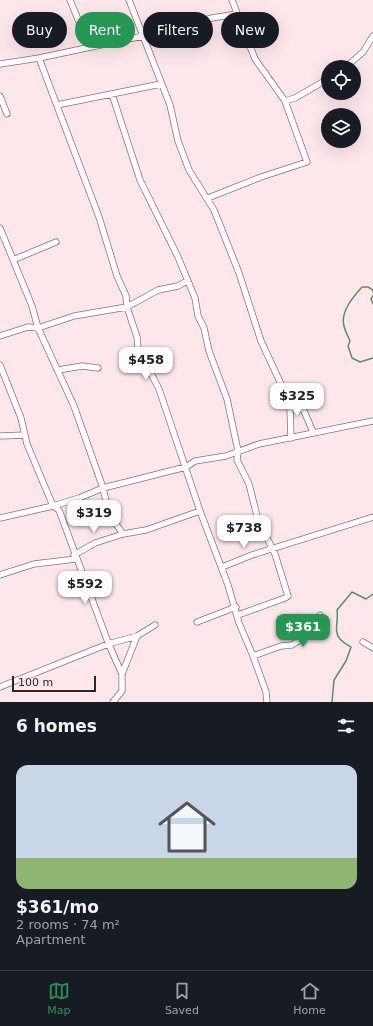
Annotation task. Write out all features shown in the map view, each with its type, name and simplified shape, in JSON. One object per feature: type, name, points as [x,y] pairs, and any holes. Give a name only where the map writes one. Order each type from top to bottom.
[{"type":"street","points":[[70,0],[75,12]]},
{"type":"street","points":[[129,0],[143,36],[135,37]]},
{"type":"street","points":[[232,0],[236,12]]},
{"type":"street","points":[[354,60],[363,52],[373,36]]},
{"type":"street","points":[[0,64],[39,58],[81,48]]},
{"type":"street","points":[[148,48],[170,105],[178,140],[189,170],[208,198],[239,273],[261,341],[287,397],[290,408],[292,438]]},
{"type":"street","points":[[208,198],[260,177],[306,162],[285,101],[255,60],[250,48]]},
{"type":"street","points":[[39,58],[98,217],[117,276],[126,296],[127,308],[137,337],[138,348],[159,389],[200,511],[222,567],[236,608],[239,623],[254,656],[266,692],[267,702]]},
{"type":"street","points":[[285,101],[295,98],[321,83]]},
{"type":"street","points":[[57,105],[161,84]]},
{"type":"street","points":[[112,94],[140,180],[178,257],[195,298],[198,316],[204,328],[209,351],[224,389],[238,450],[237,460],[249,484],[258,520],[275,554],[288,596],[238,615]]},
{"type":"street","points":[[0,96],[7,114]]},
{"type":"street","points":[[0,228],[32,306],[38,328],[74,406],[103,488],[104,497],[111,519],[123,534]]},
{"type":"street","points":[[13,260],[56,242]]},
{"type":"street","points":[[0,336],[28,327],[38,328],[74,316],[127,308],[158,290],[178,286],[187,281]]},
{"type":"street","points":[[0,365],[21,418],[25,435],[53,506],[59,510],[75,557],[109,645],[122,674]]},
{"type":"street","points":[[58,370],[82,366],[98,368]]},
{"type":"street","points":[[287,397],[304,411],[313,432]]},
{"type":"street","points":[[0,518],[53,506],[79,498],[103,488],[186,468],[194,461],[226,456],[238,450],[259,444],[373,421]]},
{"type":"street","points":[[0,436],[25,435]]},
{"type":"street","points":[[0,575],[34,564],[75,557],[95,543],[123,534],[146,530],[200,511]]},
{"type":"street","points":[[222,567],[272,549],[373,517]]},
{"type":"street","points":[[198,622],[236,608]]},
{"type":"street","points":[[254,656],[281,646],[292,645],[314,631],[323,623],[320,615]]},
{"type":"street","points":[[0,687],[31,673],[137,636],[155,625]]},
{"type":"street","points":[[114,702],[122,691],[122,674],[137,636]]},
{"type":"street","points":[[363,642],[373,648]]},
{"type":"waterway","points":[[373,292],[373,290],[368,287],[362,287],[348,305],[343,321],[350,341],[348,346],[352,358],[360,362],[373,358]]},
{"type":"waterway","points":[[373,296],[371,299],[373,304]]},
{"type":"waterway","points":[[332,702],[334,680],[346,661],[351,647],[342,642],[338,636],[337,610],[352,592],[366,599],[373,594]]}]
